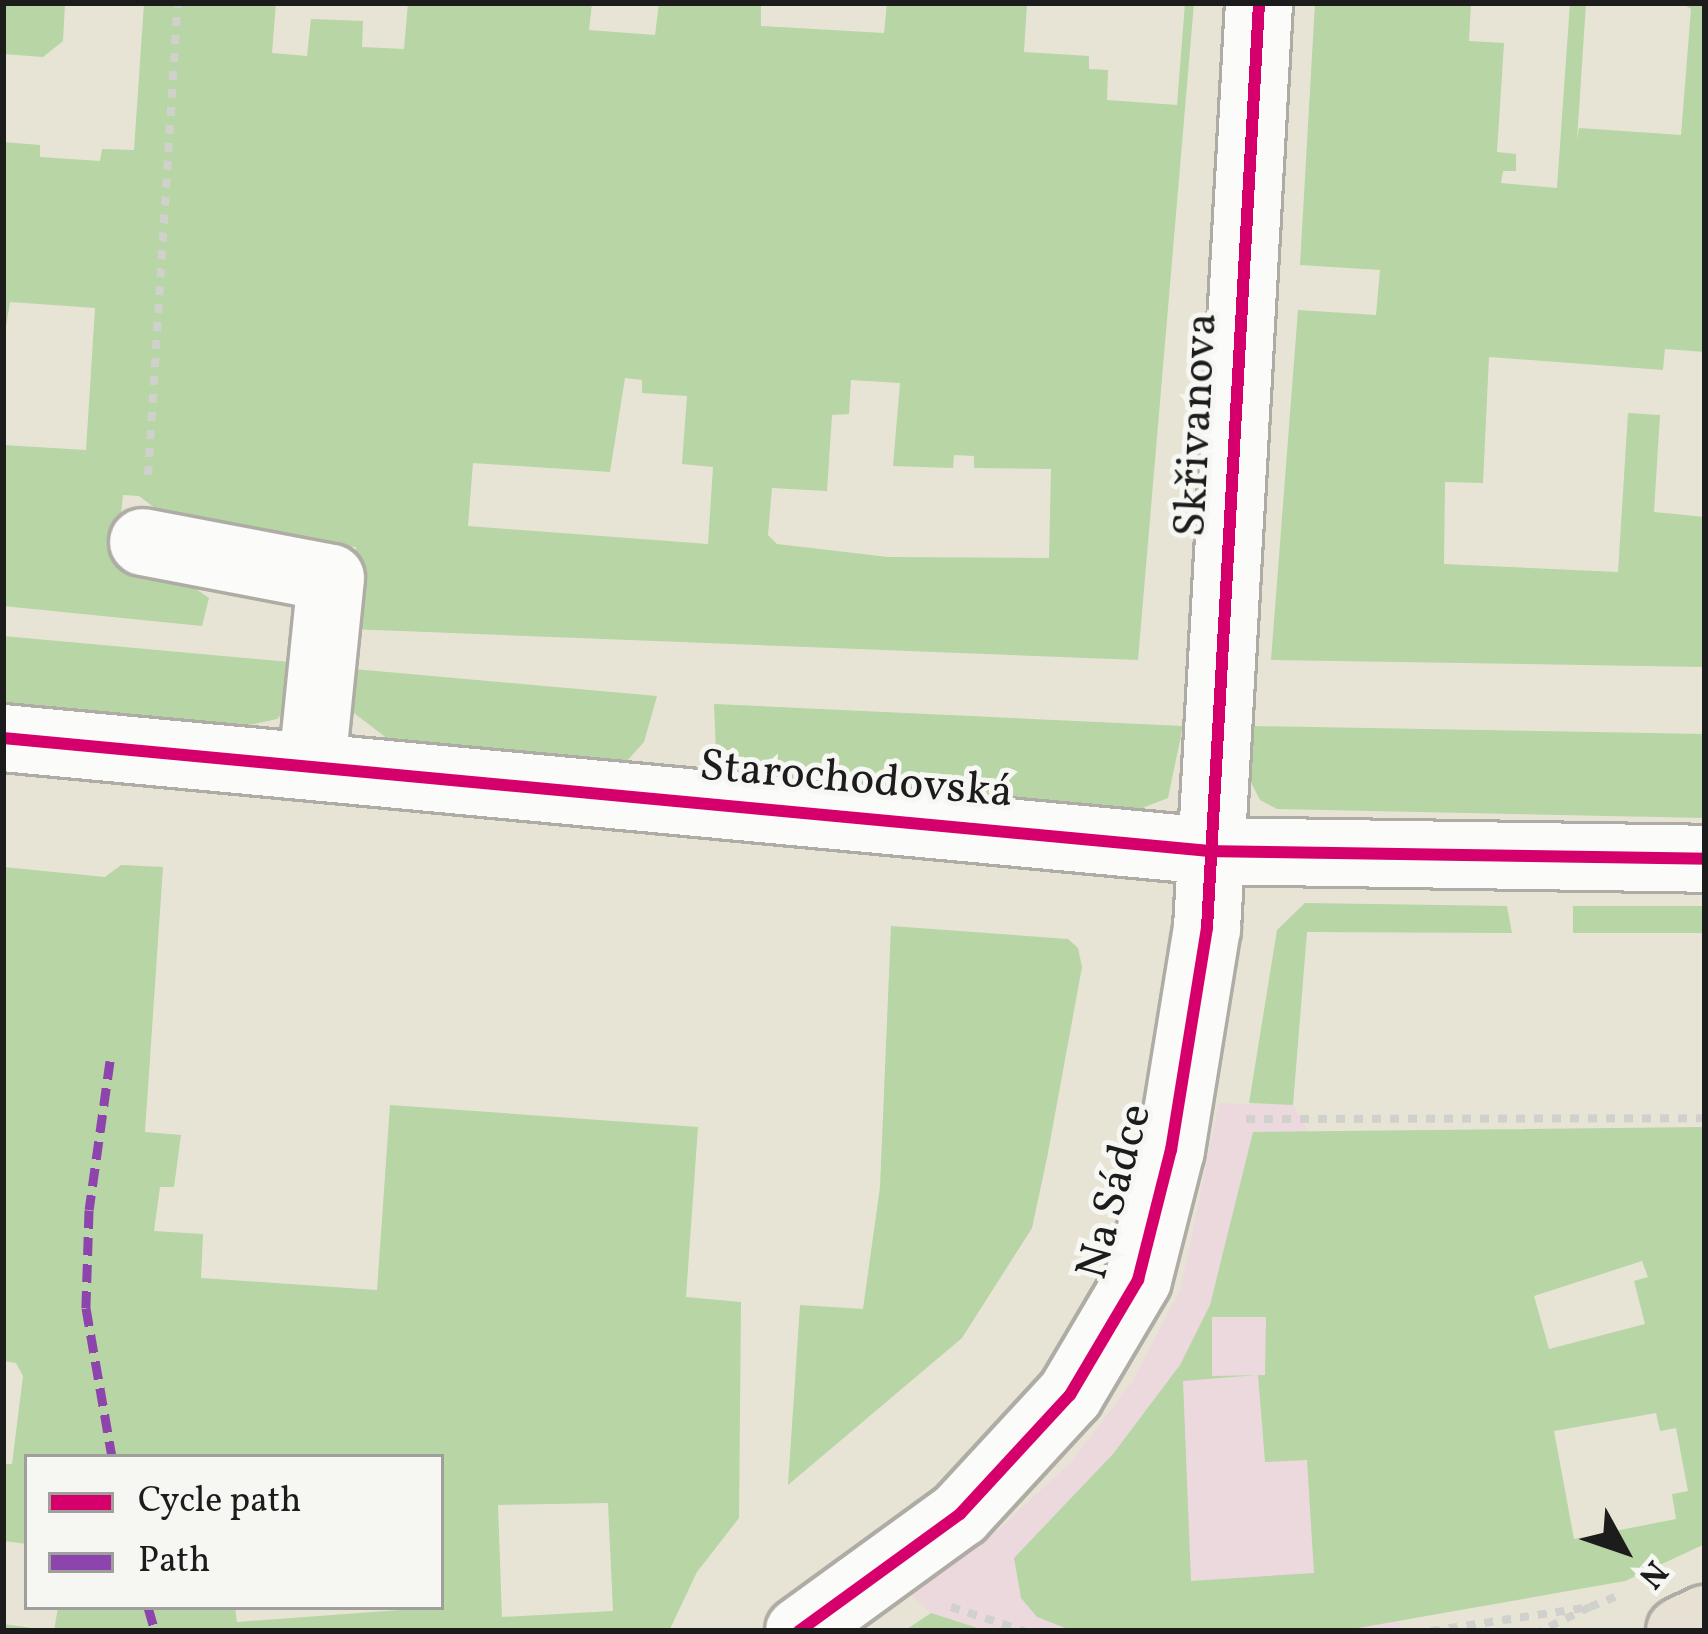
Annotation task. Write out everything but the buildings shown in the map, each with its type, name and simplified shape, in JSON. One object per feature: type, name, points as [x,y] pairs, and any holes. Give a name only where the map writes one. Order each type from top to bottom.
[{"type":"main road","points":[[1680,1631],[1705,1619]]},
{"type":"street","name":"Skřivanova","points":[[1210,851],[1259,3]]},
{"type":"street","points":[[143,542],[332,578],[312,765]]},
{"type":"street","name":"Starochodovská","points":[[3,738],[1210,851],[1705,859]]},
{"type":"street","name":"Na Sádce","points":[[799,1631],[960,1514],[1070,1395],[1138,1280],[1172,1150],[1207,928],[1210,851]]},
{"type":"path","points":[[143,542],[178,3]]},
{"type":"path","points":[[1233,1119],[1705,1118]]},
{"type":"path","points":[[930,1600],[1024,1631]]},
{"type":"path","points":[[1431,1631],[1590,1607],[1540,1631]]},
{"type":"shaded area","points":[[1219,1103],[1293,1105],[1308,1131],[1401,1631],[987,1631],[931,1613],[910,1594],[999,1529],[1072,1461],[1132,1382],[1181,1288]]},
{"type":"green space","points":[[3,3],[65,3],[63,41],[43,57],[3,54]]},
{"type":"green space","points":[[144,3],[276,3],[272,53],[307,56],[311,19],[363,21],[362,47],[404,49],[408,3],[592,3],[589,30],[655,35],[659,3],[761,3],[761,26],[884,33],[887,3],[1027,3],[1024,52],[1089,56],[1089,69],[1108,70],[1107,100],[1177,105],[1185,3],[1194,3],[1138,660],[349,629],[356,547],[197,540],[139,496],[123,495],[117,557],[169,570],[209,598],[202,626],[3,606],[3,445],[86,450],[95,308],[10,302],[3,345],[3,142],[40,145],[40,157],[100,161],[102,149],[134,150]],"holes":[[[625,378],[642,380],[642,393],[687,396],[682,464],[713,467],[708,544],[468,526],[473,463],[610,472]],[[851,380],[900,383],[893,466],[953,468],[954,455],[974,456],[974,468],[1051,469],[1049,558],[888,557],[777,544],[768,535],[772,488],[827,491],[832,415],[849,414]]]},
{"type":"green space","points":[[1315,3],[1471,3],[1469,41],[1504,43],[1497,152],[1516,154],[1516,171],[1503,171],[1501,183],[1557,188],[1570,3],[1586,3],[1577,141],[1579,128],[1681,135],[1691,9],[1682,3],[1705,3],[1705,352],[1665,349],[1663,370],[1489,357],[1483,483],[1445,482],[1444,564],[1618,572],[1628,413],[1660,415],[1654,512],[1705,517],[1705,667],[1271,660],[1298,310],[1376,315],[1380,270],[1300,265]]},
{"type":"green space","points":[[3,636],[301,663],[291,704],[277,719],[245,726],[3,702]]},
{"type":"green space","points":[[343,668],[657,696],[644,742],[626,762],[388,739],[350,710]]},
{"type":"green space","points":[[714,704],[1183,726],[1168,798],[1132,812],[732,771],[716,752]]},
{"type":"green space","points":[[1250,726],[1705,734],[1705,818],[1277,809],[1260,800],[1246,773]]},
{"type":"green space","points":[[121,865],[163,867],[145,1132],[181,1135],[174,1187],[160,1187],[154,1231],[203,1234],[201,1278],[377,1290],[390,1105],[698,1127],[686,1297],[741,1302],[739,1518],[697,1572],[669,1631],[54,1631],[58,1610],[235,1610],[237,1622],[444,1610],[444,1454],[24,1454],[24,1544],[3,1541],[3,1464],[12,1464],[23,1376],[16,1363],[3,1361],[3,867],[105,877]],"holes":[[[608,1503],[613,1611],[502,1617],[498,1505]]]},
{"type":"green space","points":[[1305,903],[1507,906],[1512,933],[1307,932],[1293,1105],[1249,1103],[1277,930]]},
{"type":"green space","points":[[1573,906],[1705,906],[1705,933],[1573,933]]},
{"type":"green space","points":[[891,926],[1068,939],[1078,948],[1082,967],[1047,1158],[1032,1228],[962,1338],[788,1485],[800,1305],[863,1309],[880,1187]]},
{"type":"green space","points":[[1705,1127],[1705,1544],[1625,1581],[1341,1631],[1073,1631],[1037,1617],[1021,1598],[1014,1558],[1113,1454],[1180,1365],[1210,1305],[1253,1132]],"holes":[[[1642,1261],[1648,1277],[1634,1281],[1645,1324],[1549,1349],[1534,1296]],[[1212,1317],[1266,1317],[1265,1375],[1258,1375],[1265,1462],[1307,1460],[1314,1573],[1191,1581],[1183,1381],[1256,1375],[1212,1376]],[[1656,1413],[1660,1431],[1676,1428],[1688,1491],[1672,1494],[1676,1519],[1574,1539],[1554,1431]]]},
{"type":"green space","points":[[931,1613],[987,1631],[904,1631]]},
{"type":"green space","points":[[3,1624],[54,1631],[3,1631]]},
{"type":"marked path","points":[[110,1061],[89,1210],[86,1308],[111,1454]]},
{"type":"marked path","points":[[149,1610],[155,1631]]},
{"type":"cycle path","points":[[799,1631],[960,1514],[1070,1395],[1138,1280],[1171,1150],[1207,928],[1259,3]]},
{"type":"cycle path","points":[[3,738],[1210,851],[1705,859]]}]
